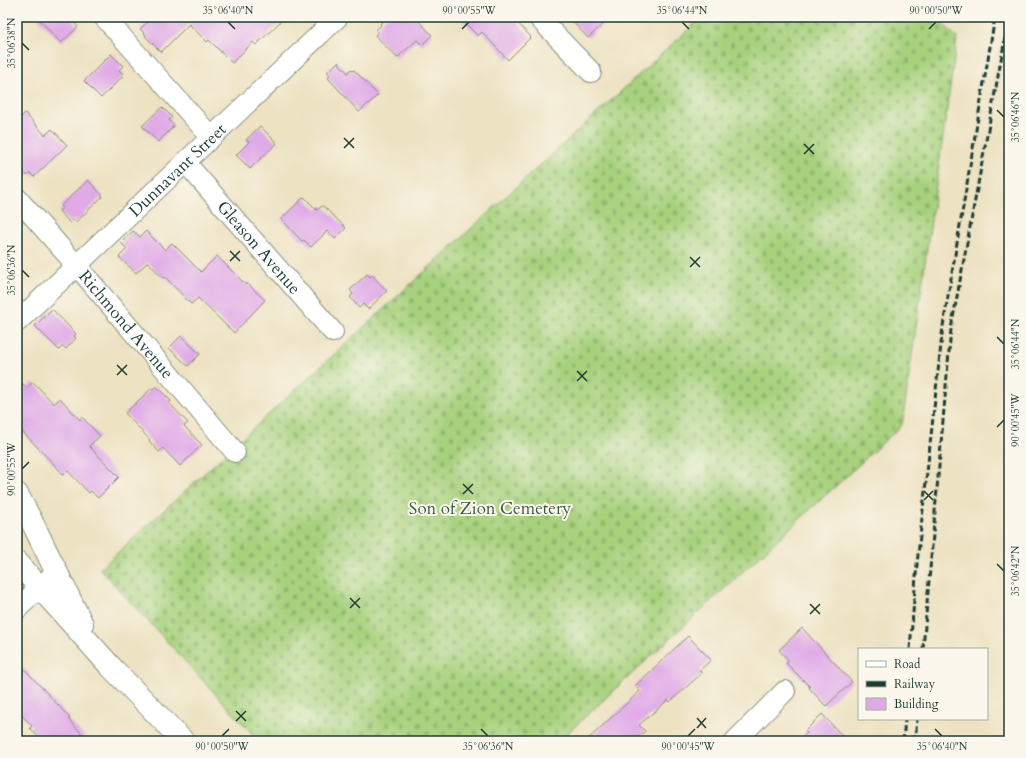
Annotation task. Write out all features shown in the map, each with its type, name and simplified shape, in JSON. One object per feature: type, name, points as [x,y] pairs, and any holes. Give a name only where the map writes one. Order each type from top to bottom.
[{"type":"main road","points":[[17,494],[79,620],[111,667]]},
{"type":"main road","points":[[17,562],[111,667],[183,741]]},
{"type":"street","points":[[104,17],[211,137]]},
{"type":"street","name":"Dunnavant Street","points":[[17,322],[338,17]]},
{"type":"street","points":[[538,17],[591,72]]},
{"type":"street","name":"Gleason Avenue","points":[[185,162],[333,332]]},
{"type":"street","name":"Richmond Avenue","points":[[17,198],[77,266],[235,452]]},
{"type":"street","points":[[17,609],[56,572]]},
{"type":"street","points":[[735,741],[785,692]]},
{"type":"green space","name":"Son of Zion Cemetery","points":[[702,17],[937,17],[957,38],[902,425],[559,741],[259,741],[100,569]]},
{"type":"building","points":[[37,17],[69,17],[78,27],[61,43]]},
{"type":"building","points":[[153,17],[285,17],[256,45],[253,42],[232,63],[209,40],[207,42],[189,24],[161,52],[140,29]]},
{"type":"building","points":[[387,17],[415,17],[432,35],[422,45],[417,40],[397,58],[375,35],[378,32],[376,30],[381,25],[380,24]]},
{"type":"building","points":[[459,17],[512,17],[531,37],[508,60],[482,32],[478,36]]},
{"type":"building","points":[[568,17],[611,17],[588,38]]},
{"type":"building","points":[[111,54],[123,66],[119,70],[124,75],[101,98],[84,81]]},
{"type":"building","points":[[338,62],[348,73],[351,69],[353,71],[354,70],[378,95],[359,112],[328,78],[330,75],[327,72]]},
{"type":"building","points":[[162,107],[172,117],[169,120],[174,126],[158,142],[142,126]]},
{"type":"building","points":[[25,113],[45,135],[52,129],[67,145],[34,177],[30,173],[27,176],[17,165],[17,121]]},
{"type":"building","points":[[260,126],[277,143],[250,169],[236,155],[249,142],[246,140]]},
{"type":"building","points":[[88,180],[103,196],[76,222],[74,219],[70,223],[59,211],[63,208],[61,206]]},
{"type":"building","points":[[304,197],[317,210],[323,206],[346,228],[335,239],[327,231],[311,247],[304,240],[302,241],[281,219]]},
{"type":"building","points":[[133,231],[140,237],[146,231],[165,250],[172,243],[201,272],[217,256],[246,285],[247,283],[265,300],[234,333],[198,298],[191,304],[148,262],[136,273],[119,257],[127,249],[121,243]]},
{"type":"building","points":[[367,274],[370,277],[372,275],[387,291],[368,309],[363,304],[359,308],[350,297],[353,294],[350,290]]},
{"type":"building","points":[[52,309],[76,334],[74,336],[76,338],[66,349],[63,346],[59,350],[35,326]]},
{"type":"building","points":[[181,336],[200,354],[188,366],[169,348]]},
{"type":"building","points":[[17,378],[27,388],[33,382],[54,404],[60,398],[80,420],[82,417],[100,436],[89,446],[119,477],[98,498],[91,491],[89,493],[68,471],[64,475],[17,426]]},
{"type":"building","points":[[156,386],[171,401],[169,403],[188,423],[184,426],[202,445],[180,466],[163,448],[159,452],[125,413]]},
{"type":"building","points":[[802,628],[852,682],[826,706],[809,688],[810,687],[786,663],[789,661],[779,650]]},
{"type":"building","points":[[688,636],[711,660],[699,671],[702,673],[670,702],[668,700],[639,725],[645,731],[634,741],[586,741],[640,691],[635,686]]},
{"type":"building","points":[[17,661],[70,718],[68,719],[89,741],[42,741],[30,728],[32,726],[17,710]]},
{"type":"building","points":[[822,714],[847,741],[798,741],[807,733],[805,731]]},
{"type":"railway","points":[[910,648],[917,564],[943,326],[995,17]]},
{"type":"railway","points":[[923,648],[951,329],[1009,17]]},
{"type":"railway","points":[[903,741],[905,720]]},
{"type":"railway","points":[[915,741],[917,720]]}]
